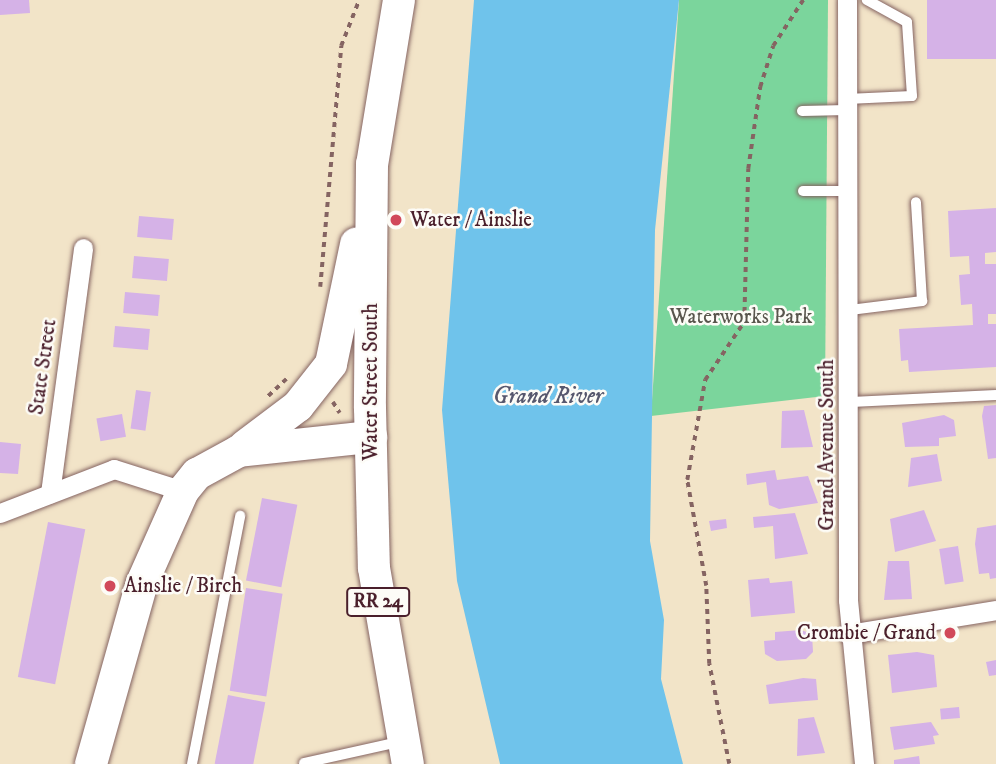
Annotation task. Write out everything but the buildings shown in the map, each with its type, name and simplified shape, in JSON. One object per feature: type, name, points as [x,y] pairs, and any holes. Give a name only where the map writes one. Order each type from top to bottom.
[{"type":"main road","name":"Water Street South","points":[[399,0],[377,98],[372,164],[371,437],[374,568],[405,752]]},
{"type":"main road","points":[[95,762],[153,550],[183,491],[197,474],[239,451],[298,406],[331,364],[372,164]]},
{"type":"main road","points":[[239,451],[371,437]]},
{"type":"street","name":"Grand Avenue South","points":[[847,0],[851,402],[848,634],[864,764]]},
{"type":"street","name":"State Street","points":[[50,493],[83,248]]},
{"type":"street","points":[[0,513],[114,469],[183,491]]},
{"type":"street","points":[[848,634],[996,610]]},
{"type":"lane","points":[[802,111],[912,96],[907,22],[867,0]]},
{"type":"lane","points":[[803,191],[848,191]]},
{"type":"lane","points":[[850,310],[922,301],[916,202]]},
{"type":"lane","points":[[851,402],[996,394]]},
{"type":"lane","points":[[192,764],[240,516]]},
{"type":"lane","points":[[304,763],[405,752]]},
{"type":"path","points":[[319,298],[341,46],[359,0]]},
{"type":"path","points":[[729,764],[709,664],[706,586],[687,480],[705,380],[744,323],[747,169],[760,87],[772,46],[803,0]]},
{"type":"path","points":[[276,388],[292,374]]},
{"type":"green space","name":"Waterworks Park","points":[[679,0],[828,0],[825,396],[651,416]]},
{"type":"water","name":"Grand River","points":[[474,0],[679,0],[655,230],[650,541],[664,620],[661,679],[683,764],[500,764],[457,581],[442,410]]},
{"type":"place","name":"Water / Ainslie","points":[[396,220]]},
{"type":"place","name":"Ainslie / Birch","points":[[110,586]]},
{"type":"place","name":"Crombie / Grand","points":[[950,633]]}]
